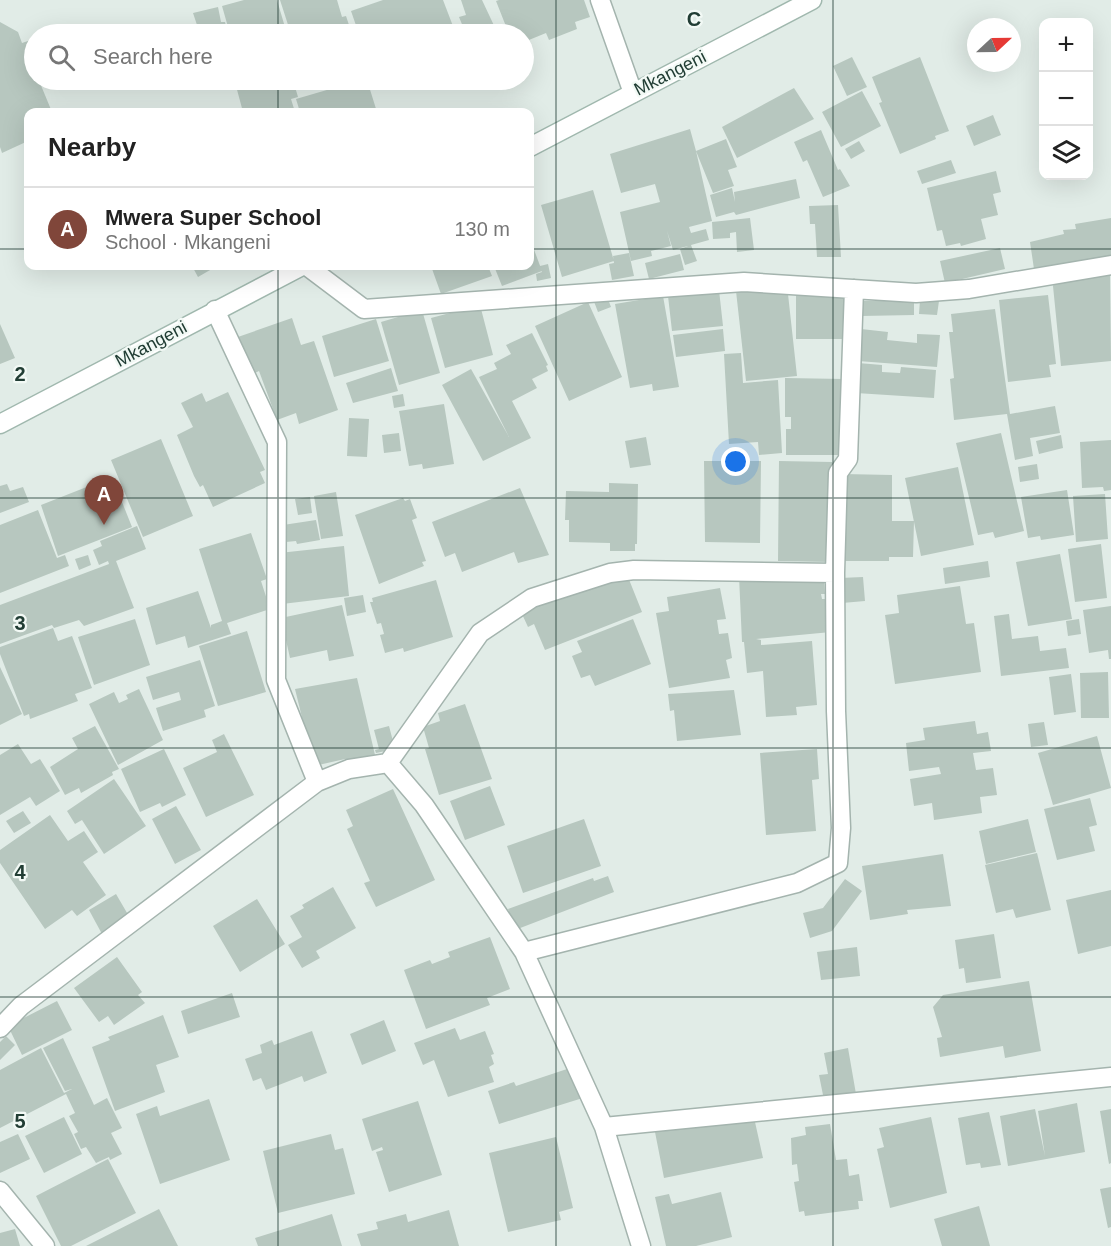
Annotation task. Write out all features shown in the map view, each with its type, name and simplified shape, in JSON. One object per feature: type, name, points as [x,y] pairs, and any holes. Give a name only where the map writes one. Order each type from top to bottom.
[{"type":"street","points":[[600,0],[633,93]]},
{"type":"street","name":"Mkangeni","points":[[534,145],[812,0]]},
{"type":"street","points":[[312,270],[364,309],[744,282],[780,282],[916,293],[969,289],[1111,265]]},
{"type":"street","name":"Mkangeni","points":[[0,424],[294,270]]},
{"type":"street","points":[[524,952],[797,883],[838,863],[841,828],[836,711],[835,573],[838,474],[848,459],[854,289]]},
{"type":"street","points":[[215,310],[277,442],[276,680],[317,782]]},
{"type":"street","points":[[0,1028],[21,1006],[317,782],[349,769],[388,763],[480,633],[532,598],[610,573],[634,570],[835,573]]},
{"type":"street","points":[[388,763],[424,805],[524,952],[604,1127],[641,1246]]},
{"type":"street","points":[[604,1127],[1111,1077]]},
{"type":"street","points":[[0,1191],[45,1246]]},
{"type":"building","points":[[244,0],[277,0],[284,24],[227,24],[222,6]]},
{"type":"building","points":[[280,0],[337,0],[342,17],[346,16],[349,24],[288,24]]},
{"type":"building","points":[[383,0],[443,0],[452,24],[356,24],[351,11]]},
{"type":"building","points":[[461,0],[482,0],[493,24],[462,24],[459,17],[466,15]]},
{"type":"building","points":[[584,0],[590,17],[575,22],[577,29],[549,40],[546,33],[534,38],[534,24],[505,24],[496,1]]},
{"type":"building","points":[[218,7],[221,22],[226,24],[197,24],[193,13]]},
{"type":"building","points":[[0,22],[18,32],[22,43],[24,42],[24,90],[43,90],[50,108],[24,108],[24,143],[2,153],[0,147]]},
{"type":"building","points":[[852,57],[867,87],[847,96],[833,66]]},
{"type":"building","points":[[920,57],[949,131],[900,154],[879,103],[882,102],[872,77]]},
{"type":"building","points":[[794,88],[814,119],[737,158],[722,127]]},
{"type":"building","points":[[237,90],[296,90],[298,97],[291,99],[294,108],[242,108]]},
{"type":"building","points":[[327,90],[370,90],[376,108],[299,108],[296,99]]},
{"type":"building","points":[[862,91],[881,126],[841,147],[822,112]]},
{"type":"building","points":[[993,115],[1001,135],[974,146],[966,126]]},
{"type":"building","points":[[690,129],[712,221],[689,227],[691,233],[706,229],[709,240],[691,245],[697,261],[685,265],[680,249],[688,246],[673,250],[667,231],[671,246],[651,251],[652,256],[631,261],[620,212],[660,202],[655,184],[621,193],[610,154]]},
{"type":"building","points":[[821,130],[838,170],[840,169],[850,186],[823,197],[807,160],[803,162],[794,142]]},
{"type":"building","points":[[726,139],[737,167],[728,170],[734,186],[713,193],[696,151]]},
{"type":"building","points":[[859,141],[865,151],[851,159],[845,149]]},
{"type":"building","points":[[951,160],[956,173],[922,184],[917,171]]},
{"type":"building","points":[[996,171],[1001,192],[993,194],[998,215],[981,219],[986,239],[961,246],[960,243],[946,246],[942,230],[937,231],[927,188]]},
{"type":"building","points":[[796,179],[800,198],[736,215],[734,212],[716,217],[710,195],[732,188],[735,202],[734,192]]},
{"type":"building","points":[[593,190],[614,261],[562,277],[541,205]]},
{"type":"building","points":[[838,205],[841,257],[817,257],[815,224],[810,224],[809,206]]},
{"type":"building","points":[[750,218],[754,250],[737,252],[736,232],[730,233],[730,238],[713,239],[712,222]]},
{"type":"building","points":[[1111,218],[1111,256],[1034,269],[1030,242],[1064,234],[1063,230],[1076,229],[1075,224]]},
{"type":"building","points":[[1000,248],[1005,269],[945,283],[940,261]]},
{"type":"building","points":[[534,250],[542,271],[502,286],[496,270],[534,270]]},
{"type":"building","points":[[629,253],[634,276],[612,280],[609,264],[614,263],[613,256]]},
{"type":"building","points":[[680,254],[684,270],[649,279],[645,263]]},
{"type":"building","points":[[548,264],[551,278],[537,281],[536,274],[542,272],[540,266]]},
{"type":"building","points":[[194,270],[210,270],[198,277]]},
{"type":"building","points":[[432,270],[490,270],[492,276],[441,294]]},
{"type":"building","points":[[1110,274],[1111,361],[1061,366],[1053,286],[1055,281]]},
{"type":"building","points":[[787,285],[797,376],[746,381],[736,291]]},
{"type":"building","points":[[719,290],[723,326],[672,331],[668,296]]},
{"type":"building","points":[[606,294],[611,307],[598,312],[593,299]]},
{"type":"building","points":[[796,295],[844,295],[844,339],[796,339]]},
{"type":"building","points":[[1048,295],[1056,364],[1049,365],[1051,377],[1008,382],[999,300]]},
{"type":"building","points":[[663,296],[679,387],[653,391],[652,384],[630,388],[615,304]]},
{"type":"building","points":[[914,300],[914,315],[861,316],[861,301]]},
{"type":"building","points":[[920,300],[939,301],[937,315],[919,314]]},
{"type":"building","points":[[588,302],[622,377],[569,401],[535,326]]},
{"type":"building","points":[[480,305],[493,355],[445,368],[431,318]]},
{"type":"building","points":[[995,309],[1010,414],[1055,406],[1060,433],[1030,438],[1033,456],[1015,460],[1007,414],[954,420],[950,379],[954,378],[949,332],[953,332],[951,314]]},
{"type":"building","points":[[422,310],[440,373],[399,385],[381,322]]},
{"type":"building","points":[[292,318],[301,345],[314,341],[338,410],[299,424],[296,413],[277,420],[259,371],[249,376],[235,338]]},
{"type":"building","points":[[376,319],[389,361],[334,377],[322,336]]},
{"type":"building","points":[[0,324],[15,358],[0,364]]},
{"type":"building","points":[[723,329],[725,351],[676,357],[673,335]]},
{"type":"building","points":[[861,329],[888,332],[887,340],[917,343],[917,334],[940,335],[937,367],[858,361]]},
{"type":"building","points":[[532,333],[548,365],[546,366],[548,371],[532,379],[537,388],[512,401],[531,438],[483,461],[442,385],[471,369],[509,437],[479,377],[497,369],[494,363],[511,354],[506,345]]},
{"type":"building","points":[[741,353],[743,383],[778,380],[782,453],[759,455],[758,442],[729,444],[724,354]]},
{"type":"building","points":[[858,363],[882,365],[882,372],[900,373],[901,367],[936,370],[934,398],[856,393]]},
{"type":"building","points":[[391,368],[398,391],[353,403],[346,383]]},
{"type":"building","points":[[785,378],[844,379],[844,420],[839,420],[839,430],[843,430],[843,455],[786,455],[786,429],[791,429],[791,417],[785,417]]},
{"type":"building","points":[[228,392],[265,470],[260,472],[265,483],[213,507],[203,485],[200,487],[194,476],[177,435],[193,427],[181,403],[202,393],[206,402]]},
{"type":"building","points":[[403,394],[405,406],[394,408],[392,396]]},
{"type":"building","points":[[444,404],[454,464],[423,469],[422,464],[409,466],[399,411]]},
{"type":"building","points":[[349,418],[369,419],[367,457],[347,456]]},
{"type":"building","points":[[399,433],[401,451],[384,453],[382,435]]},
{"type":"building","points":[[1001,433],[1024,531],[995,538],[993,532],[978,535],[956,443]]},
{"type":"building","points":[[1061,435],[1063,448],[1039,454],[1036,441]]},
{"type":"building","points":[[646,437],[651,465],[630,468],[625,441]]},
{"type":"building","points":[[161,439],[193,516],[143,537],[111,460]]},
{"type":"building","points":[[1111,440],[1111,490],[1104,491],[1103,487],[1082,488],[1080,442]]},
{"type":"building","points":[[704,461],[761,461],[760,543],[705,542]]},
{"type":"building","points":[[779,461],[832,462],[831,562],[778,561]]},
{"type":"building","points":[[1037,464],[1039,479],[1020,482],[1018,467]]},
{"type":"building","points":[[958,467],[974,545],[921,556],[905,478]]},
{"type":"building","points":[[843,474],[892,475],[892,521],[914,521],[913,557],[889,557],[889,561],[842,561]]},
{"type":"building","points":[[112,477],[132,527],[58,556],[41,505]]},
{"type":"building","points":[[609,483],[638,484],[635,551],[610,551],[610,543],[569,542],[569,520],[565,520],[566,491],[609,492]]},
{"type":"building","points":[[7,484],[10,491],[23,487],[29,502],[0,513],[0,486]]},
{"type":"building","points":[[520,488],[549,555],[518,563],[514,552],[462,572],[455,553],[445,557],[432,522]]},
{"type":"building","points":[[1067,490],[1074,535],[1041,540],[1040,536],[1028,538],[1021,497]]},
{"type":"building","points":[[336,492],[343,536],[321,539],[314,496]]},
{"type":"building","points":[[1105,494],[1108,539],[1076,542],[1073,496]]},
{"type":"building","points":[[310,497],[312,513],[298,515],[295,499]]},
{"type":"building","points":[[403,498],[405,501],[410,499],[417,518],[412,520],[426,561],[422,562],[424,566],[379,584],[355,515]]},
{"type":"building","points":[[38,510],[57,558],[65,555],[69,566],[0,593],[0,525]]},
{"type":"building","points":[[316,520],[320,540],[297,544],[296,541],[286,542],[283,525]]},
{"type":"building","points":[[137,526],[146,549],[116,561],[134,608],[84,626],[79,620],[54,628],[52,625],[0,644],[0,605],[109,564],[108,561],[99,565],[93,550],[102,546],[100,541]]},
{"type":"building","points":[[251,533],[267,579],[261,581],[270,609],[227,623],[231,634],[188,648],[185,636],[156,645],[146,608],[198,591],[211,628],[211,625],[222,621],[199,549]]},
{"type":"building","points":[[1101,544],[1107,598],[1075,602],[1068,549]]},
{"type":"building","points":[[344,546],[349,596],[282,604],[279,553]]},
{"type":"building","points":[[1060,554],[1072,619],[1028,626],[1016,562]]},
{"type":"building","points":[[88,555],[91,565],[79,570],[75,559]]},
{"type":"building","points":[[988,561],[990,577],[945,584],[943,568]]},
{"type":"building","points":[[626,572],[642,612],[545,650],[534,624],[528,627],[522,614],[528,609]]},
{"type":"building","points":[[739,576],[802,577],[802,582],[824,580],[825,594],[821,594],[822,599],[829,599],[831,632],[756,639],[761,640],[761,645],[812,641],[817,705],[796,707],[797,715],[766,717],[763,671],[747,673],[744,642],[742,642]]},
{"type":"building","points":[[863,577],[865,601],[842,603],[840,578]]},
{"type":"building","points":[[436,580],[453,637],[404,652],[403,648],[385,653],[380,635],[384,634],[381,623],[377,624],[370,602],[373,602],[372,598]]},
{"type":"building","points":[[960,586],[966,624],[974,623],[981,672],[895,684],[885,615],[899,613],[897,595]]},
{"type":"building","points":[[720,588],[726,619],[717,620],[719,634],[728,633],[732,658],[726,660],[730,678],[669,688],[656,613],[669,611],[667,597]]},
{"type":"building","points":[[363,595],[366,612],[347,616],[344,598]]},
{"type":"building","points":[[342,605],[354,656],[329,661],[327,650],[290,658],[281,618]]},
{"type":"building","points":[[1111,606],[1111,659],[1109,659],[1108,650],[1089,653],[1083,610]]},
{"type":"building","points":[[1009,614],[1012,639],[1038,636],[1040,651],[1066,648],[1069,668],[1001,676],[994,616]]},
{"type":"building","points":[[135,619],[150,665],[94,685],[78,637]]},
{"type":"building","points":[[633,619],[651,664],[595,686],[590,675],[581,678],[572,656],[582,652],[577,641]]},
{"type":"building","points":[[1079,619],[1081,634],[1068,636],[1066,621]]},
{"type":"building","points":[[53,628],[58,641],[72,636],[92,688],[75,694],[78,701],[30,719],[29,714],[24,716],[0,654],[0,647]]},
{"type":"building","points":[[247,631],[266,692],[218,706],[199,646]]},
{"type":"building","points":[[200,660],[215,706],[204,710],[206,717],[163,731],[156,708],[181,700],[179,692],[153,700],[146,677]]},
{"type":"building","points":[[0,667],[22,714],[0,725]]},
{"type":"building","points":[[1108,672],[1109,718],[1081,718],[1080,673]]},
{"type":"building","points":[[1071,674],[1076,712],[1054,715],[1049,677]]},
{"type":"building","points":[[357,678],[375,755],[346,763],[345,759],[314,766],[295,689]]},
{"type":"building","points":[[139,689],[163,740],[118,765],[89,704],[114,692],[119,703],[128,699],[126,695]]},
{"type":"building","points":[[734,690],[741,735],[677,741],[674,710],[670,711],[668,694]]},
{"type":"building","points":[[465,704],[492,779],[439,795],[425,749],[429,748],[423,727],[440,721],[438,713]]},
{"type":"building","points":[[975,721],[977,734],[988,732],[991,751],[973,753],[976,770],[993,768],[997,795],[980,797],[982,813],[934,820],[932,803],[914,806],[910,779],[941,774],[939,767],[909,771],[906,743],[925,740],[923,728]]},
{"type":"building","points":[[1044,722],[1048,745],[1031,747],[1028,724]]},
{"type":"building","points":[[95,726],[119,769],[112,772],[113,775],[81,793],[79,788],[65,795],[50,767],[78,749],[72,738]]},
{"type":"building","points":[[389,726],[395,749],[376,753],[375,750],[379,749],[374,730]]},
{"type":"building","points":[[224,734],[254,795],[206,817],[183,768],[217,752],[212,740]]},
{"type":"building","points":[[1097,736],[1111,788],[1053,805],[1038,753]]},
{"type":"building","points":[[18,744],[31,764],[40,759],[60,791],[36,806],[30,797],[0,815],[0,755]]},
{"type":"building","points":[[164,749],[186,795],[162,807],[160,803],[140,812],[121,769]]},
{"type":"building","points":[[817,749],[819,779],[812,780],[816,831],[766,835],[760,753]]},
{"type":"building","points":[[114,779],[146,826],[104,854],[82,820],[75,824],[67,811]]},
{"type":"building","points":[[490,786],[505,825],[465,840],[450,801]]},
{"type":"building","points":[[393,789],[435,880],[376,907],[364,883],[370,881],[347,829],[353,826],[346,810]]},
{"type":"building","points":[[1090,798],[1097,825],[1089,827],[1095,851],[1057,860],[1044,809]]},
{"type":"building","points":[[176,806],[201,850],[175,864],[152,819]]},
{"type":"building","points":[[23,811],[31,823],[14,833],[6,821]]},
{"type":"building","points":[[50,815],[68,841],[84,831],[98,852],[83,862],[106,895],[77,916],[72,910],[45,929],[0,863],[0,850]]},
{"type":"building","points":[[584,819],[601,866],[523,893],[507,846]]},
{"type":"building","points":[[1028,819],[1036,852],[986,864],[979,831]]},
{"type":"building","points":[[1037,853],[1051,910],[1016,918],[1013,909],[996,913],[985,865]]},
{"type":"building","points":[[943,854],[951,906],[907,910],[908,914],[870,920],[862,866]]},
{"type":"building","points":[[608,876],[614,892],[515,930],[508,909],[593,878],[594,881]]},
{"type":"building","points":[[845,879],[862,891],[832,931],[810,938],[803,913],[823,908]]},
{"type":"building","points":[[333,887],[356,928],[316,951],[320,958],[302,968],[288,945],[302,937],[290,916],[304,908],[302,905]]},
{"type":"building","points":[[1111,890],[1111,946],[1078,954],[1066,900]]},
{"type":"building","points":[[116,894],[130,918],[102,934],[89,910]]},
{"type":"building","points":[[257,899],[285,944],[240,972],[213,926]]},
{"type":"building","points":[[994,934],[1001,978],[966,983],[964,968],[959,969],[955,940]]},
{"type":"building","points":[[490,937],[510,989],[487,998],[490,1005],[426,1029],[404,970],[430,960],[432,964],[450,957],[448,952]]},
{"type":"building","points":[[857,947],[860,976],[821,980],[817,952]]},
{"type":"building","points":[[117,957],[142,992],[138,995],[145,1003],[114,1025],[108,1016],[99,1022],[74,988]]},
{"type":"building","points":[[1029,981],[1041,1051],[1005,1058],[1003,1046],[940,1057],[937,1038],[942,1037],[933,1007],[943,995]]},
{"type":"building","points":[[232,993],[240,1017],[188,1034],[181,1011]]},
{"type":"building","points":[[57,1001],[72,1030],[22,1055],[8,1026]]},
{"type":"building","points":[[163,1015],[179,1057],[156,1065],[165,1092],[115,1111],[92,1047],[110,1040],[108,1037]]},
{"type":"building","points":[[384,1020],[396,1051],[362,1065],[350,1034]]},
{"type":"building","points":[[455,1028],[460,1040],[485,1031],[494,1054],[491,1055],[494,1064],[489,1067],[494,1082],[448,1097],[434,1060],[423,1065],[414,1043]]},
{"type":"building","points":[[312,1031],[327,1073],[304,1082],[302,1076],[266,1090],[261,1078],[253,1081],[245,1059],[262,1053],[260,1045],[272,1040],[274,1045]]},
{"type":"building","points":[[6,1036],[15,1045],[0,1060],[0,1042]]},
{"type":"building","points":[[63,1038],[94,1105],[107,1098],[122,1128],[111,1133],[122,1154],[110,1160],[109,1157],[96,1163],[86,1147],[81,1149],[74,1134],[78,1132],[69,1116],[75,1113],[66,1094],[0,1128],[0,1070],[41,1048],[64,1093],[72,1089],[65,1091],[43,1048]]},
{"type":"building","points":[[848,1048],[856,1094],[824,1100],[819,1075],[828,1074],[824,1053]]},
{"type":"building","points":[[576,1066],[586,1097],[499,1124],[488,1091],[514,1082],[516,1086]]},
{"type":"building","points":[[209,1099],[230,1160],[160,1184],[136,1114],[157,1106],[160,1116]]},
{"type":"building","points":[[418,1101],[442,1175],[389,1192],[376,1152],[383,1150],[382,1147],[372,1151],[362,1119]]},
{"type":"building","points":[[1077,1103],[1085,1152],[1008,1166],[1000,1116],[1035,1109],[1045,1156],[1038,1111]]},
{"type":"building","points":[[1111,1109],[1111,1163],[1109,1164],[1100,1111]]},
{"type":"building","points":[[989,1112],[1001,1165],[981,1168],[980,1163],[966,1165],[958,1118]]},
{"type":"building","points":[[753,1113],[763,1158],[664,1178],[655,1132]]},
{"type":"building","points":[[64,1117],[82,1154],[44,1173],[25,1136]]},
{"type":"building","points":[[931,1117],[947,1193],[890,1208],[877,1149],[884,1147],[879,1128]]},
{"type":"building","points":[[830,1124],[836,1160],[847,1159],[849,1176],[859,1174],[863,1201],[858,1201],[859,1209],[805,1216],[804,1211],[799,1212],[794,1182],[799,1181],[797,1164],[792,1165],[791,1138],[806,1135],[805,1127]]},
{"type":"building","points":[[18,1134],[30,1159],[0,1173],[0,1142]]},
{"type":"building","points":[[331,1134],[335,1150],[343,1148],[355,1194],[278,1213],[263,1151]]},
{"type":"building","points":[[556,1137],[573,1208],[559,1212],[561,1220],[508,1232],[489,1153]]},
{"type":"building","points":[[108,1159],[136,1213],[71,1246],[61,1246],[36,1196]]},
{"type":"building","points":[[1111,1187],[1111,1227],[1108,1228],[1100,1189]]},
{"type":"building","points":[[721,1192],[732,1237],[696,1246],[666,1246],[655,1197],[669,1194],[672,1204]]},
{"type":"building","points":[[979,1206],[990,1246],[942,1246],[934,1219]]},
{"type":"building","points":[[159,1209],[178,1246],[86,1246]]},
{"type":"building","points":[[449,1210],[459,1246],[361,1246],[357,1234],[378,1229],[376,1222],[406,1214],[408,1222]]},
{"type":"building","points":[[332,1214],[342,1246],[258,1246],[255,1238]]},
{"type":"building","points":[[15,1229],[20,1246],[0,1246],[0,1233]]},
{"type":"place","name":"Mwera Super School","points":[[104,525]]}]
